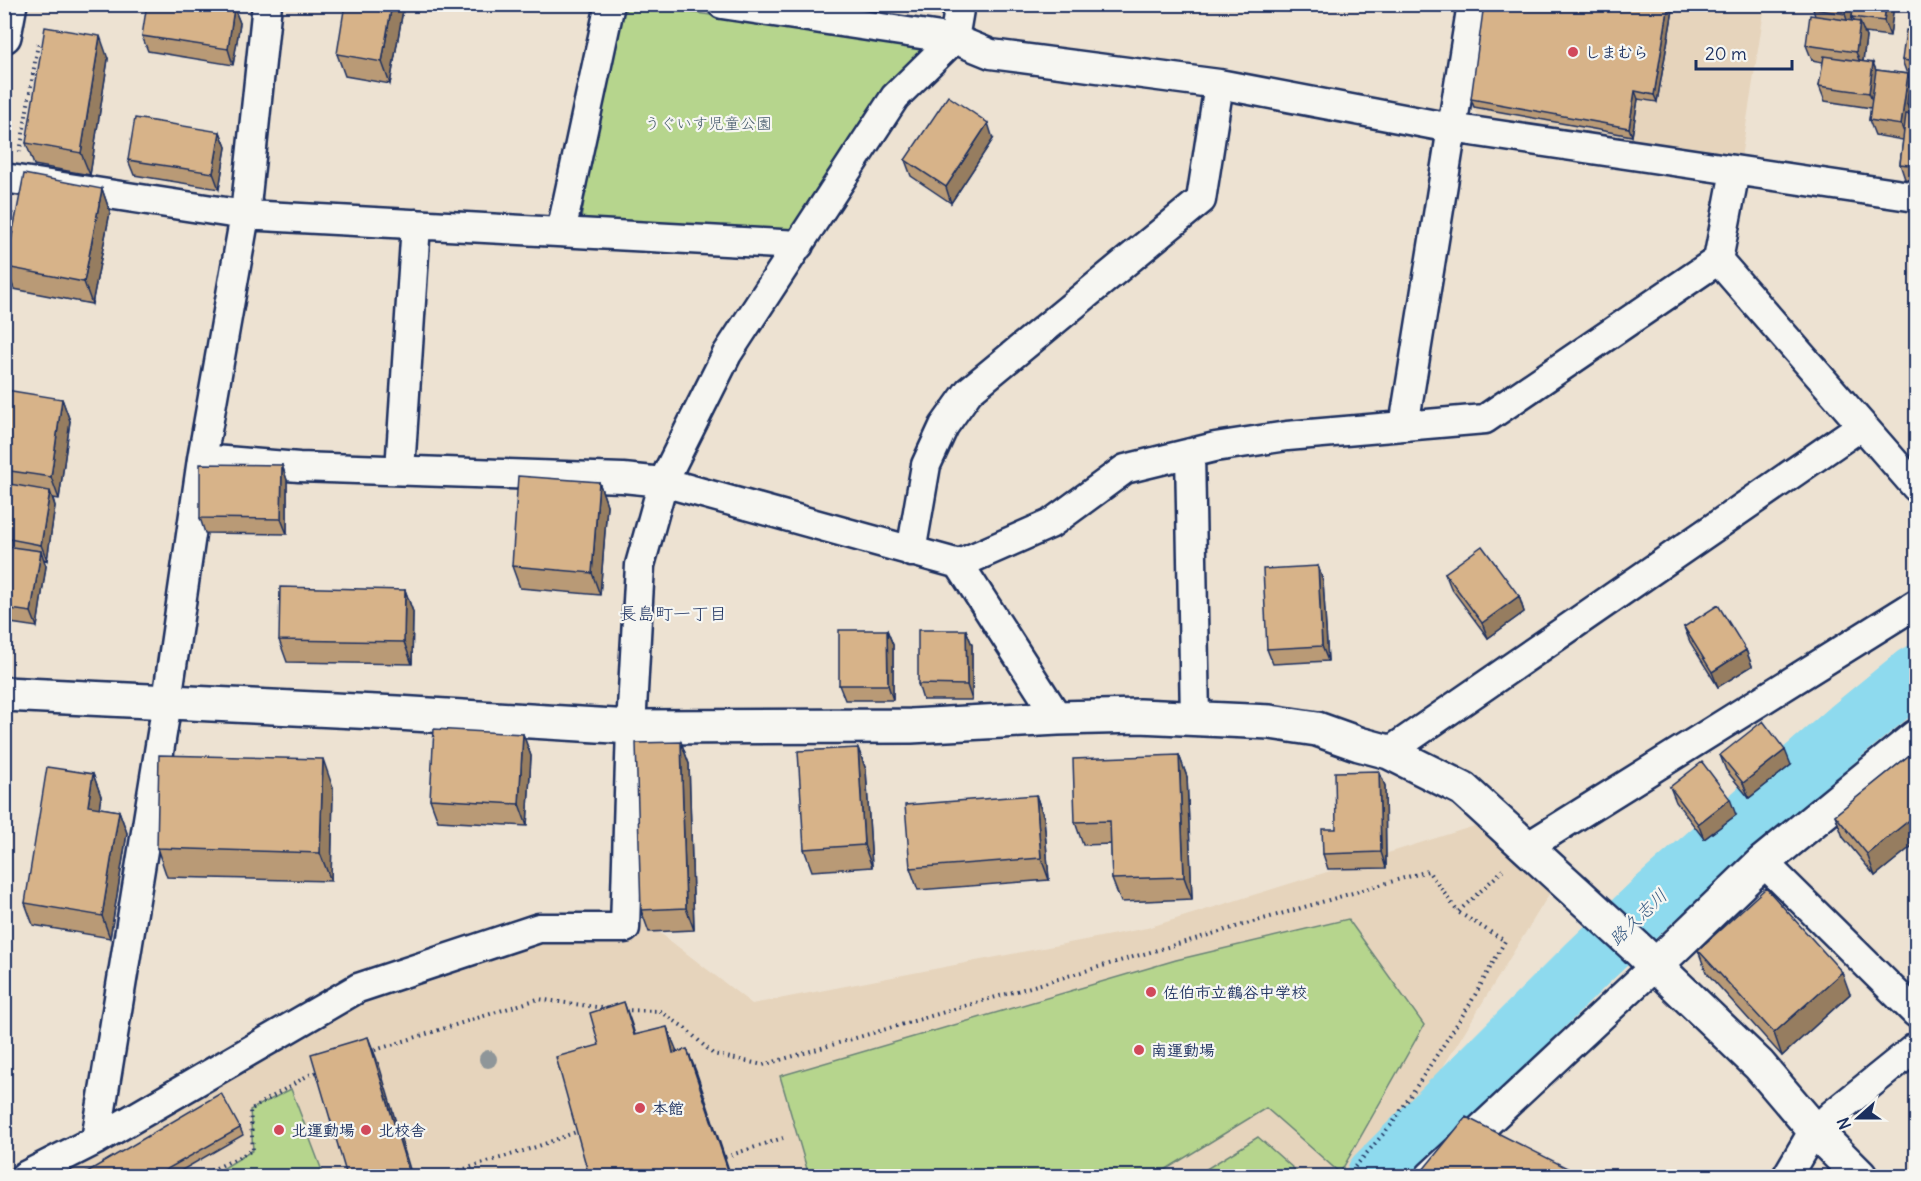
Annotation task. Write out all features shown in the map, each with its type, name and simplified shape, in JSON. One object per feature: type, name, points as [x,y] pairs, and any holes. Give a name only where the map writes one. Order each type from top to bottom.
[{"type":"street","points":[[4,36],[10,4]]},
{"type":"street","points":[[96,1140],[167,701],[202,459],[244,215],[267,4]]},
{"type":"street","points":[[561,232],[610,4]]},
{"type":"street","points":[[722,4],[954,39],[991,54],[1219,84],[1451,128],[1917,197]]},
{"type":"street","points":[[25,1176],[96,1140],[358,988],[539,928],[625,928],[631,727],[640,565],[663,483],[727,354],[895,97],[954,39],[960,4]]},
{"type":"street","points":[[1404,426],[1472,4]]},
{"type":"street","points":[[911,552],[927,465],[944,426],[969,391],[1201,200],[1219,84]]},
{"type":"street","points":[[202,459],[299,467],[623,478],[663,483],[959,564],[1050,524],[1125,469],[1215,447],[1287,436],[1485,420],[1718,260],[1735,171]]},
{"type":"street","points":[[10,179],[244,215],[799,245]]},
{"type":"street","points":[[400,470],[416,224]]},
{"type":"street","points":[[1718,260],[1861,426],[1917,487]]},
{"type":"street","points":[[1389,752],[1861,426]]},
{"type":"street","points":[[1190,453],[1195,718]]},
{"type":"street","points":[[959,564],[1058,718]]},
{"type":"street","points":[[1527,847],[1917,604]]},
{"type":"street","points":[[4,694],[631,727],[900,726],[1139,716],[1270,722],[1317,729],[1389,752],[1463,789],[1646,956],[1758,1065],[1816,1132],[1860,1176]]},
{"type":"street","points":[[1430,1176],[1646,956],[1917,737]]},
{"type":"street","points":[[1763,862],[1917,1013]]},
{"type":"street","points":[[1787,1176],[1811,1136],[1833,1114],[1917,1047]]},
{"type":"path","points":[[4,255],[10,179],[39,39]]},
{"type":"path","points":[[1458,912],[1527,847]]},
{"type":"path","points":[[366,1053],[538,999],[626,1011],[660,1011],[685,1028],[713,1054],[763,1065],[1428,871],[1458,912],[1505,941],[1470,1004],[1392,1124],[1347,1176]]},
{"type":"path","points":[[200,1176],[253,1150],[250,1110],[307,1076],[326,1068]]},
{"type":"path","points":[[442,1176],[576,1132]]},
{"type":"path","points":[[725,1157],[783,1138]]},
{"type":"shaded area","points":[[1485,5],[1765,5],[1741,158],[1479,117],[1468,103]]},
{"type":"shaded area","name":"佐伯市立鶴谷中学校","points":[[1481,824],[1551,891],[1432,1085],[1353,1176],[5,1176],[4,1173],[343,980],[541,916],[642,919],[752,1004],[1147,928]]},
{"type":"green space","name":"うぐいす児童公園","points":[[617,5],[634,5],[929,43],[796,236],[580,225]]},
{"type":"green space","name":"南運動場","points":[[1348,919],[1424,1025],[1340,1173],[1266,1108],[1155,1176],[809,1176],[780,1076],[1176,960]]},
{"type":"green space","name":"北運動場","points":[[291,1089],[324,1176],[211,1176],[253,1150],[250,1110]]},
{"type":"green space","points":[[1258,1137],[1302,1176],[1195,1176]]},
{"type":"building","points":[[147,4],[212,4],[234,8],[228,49],[142,36]]},
{"type":"building","points":[[345,4],[392,4],[382,62],[337,54]]},
{"type":"building","name":"しまむら","points":[[1484,4],[1669,4],[1654,95],[1635,91],[1629,128],[1471,99]]},
{"type":"building","points":[[1813,4],[1846,4],[1845,14],[1813,9]]},
{"type":"building","points":[[1854,4],[1886,4],[1884,21],[1852,17]]},
{"type":"building","points":[[1810,15],[1860,22],[1856,52],[1806,45]]},
{"type":"building","points":[[45,27],[100,36],[81,153],[26,143]]},
{"type":"building","points":[[1906,30],[1917,31],[1917,62],[1902,60]]},
{"type":"building","points":[[1824,56],[1873,63],[1869,93],[1819,86]]},
{"type":"building","points":[[1876,70],[1908,74],[1901,125],[1869,120]]},
{"type":"building","points":[[1911,73],[1917,74],[1917,105],[1907,104]]},
{"type":"building","points":[[948,96],[988,123],[946,187],[905,160]]},
{"type":"building","points":[[1906,114],[1917,115],[1917,166],[1900,164]]},
{"type":"building","points":[[135,118],[220,132],[213,173],[128,160]]},
{"type":"building","points":[[24,174],[102,189],[84,282],[6,267]]},
{"type":"building","points":[[6,390],[62,399],[51,477],[4,470]]},
{"type":"building","points":[[200,464],[282,465],[281,519],[200,518]]},
{"type":"building","points":[[518,476],[599,482],[592,573],[512,566]]},
{"type":"building","points":[[4,483],[50,491],[41,545],[4,538]]},
{"type":"building","points":[[4,546],[41,551],[31,612],[4,608]]},
{"type":"building","points":[[1482,546],[1519,596],[1482,623],[1445,573]]},
{"type":"building","points":[[1318,566],[1322,646],[1267,649],[1263,569]]},
{"type":"building","points":[[280,587],[405,590],[404,642],[279,640]]},
{"type":"building","points":[[1718,605],[1746,650],[1712,672],[1684,627]]},
{"type":"building","points":[[839,630],[887,630],[888,685],[839,685]]},
{"type":"building","points":[[918,630],[966,630],[967,685],[918,684]]},
{"type":"building","points":[[1763,721],[1785,750],[1743,783],[1720,755]]},
{"type":"building","points":[[434,729],[523,734],[519,804],[430,799]]},
{"type":"building","points":[[681,742],[686,908],[641,910],[636,743]]},
{"type":"building","points":[[858,748],[864,845],[804,849],[798,751]]},
{"type":"building","points":[[1917,749],[1917,814],[1867,854],[1835,815]]},
{"type":"building","points":[[159,755],[323,759],[320,853],[157,848]]},
{"type":"building","points":[[1179,755],[1184,877],[1112,879],[1110,821],[1075,822],[1073,759]]},
{"type":"building","points":[[1702,762],[1730,799],[1698,824],[1670,787]]},
{"type":"building","points":[[47,767],[93,774],[88,806],[119,811],[102,916],[25,903]]},
{"type":"building","points":[[1379,771],[1381,852],[1323,854],[1322,829],[1336,829],[1335,772]]},
{"type":"building","points":[[1036,795],[1041,858],[910,868],[905,805]]},
{"type":"building","points":[[1766,888],[1842,972],[1774,1033],[1698,950]]},
{"type":"building","name":"本館","points":[[624,1002],[634,1035],[667,1027],[673,1053],[687,1049],[730,1176],[589,1176],[556,1057],[599,1045],[590,1013]]},
{"type":"building","name":"北校舎","points":[[368,1037],[410,1176],[347,1176],[311,1054]]},
{"type":"building","points":[[221,1093],[240,1128],[155,1176],[80,1176]]},
{"type":"building","points":[[1466,1117],[1583,1176],[1418,1176]]},
{"type":"waterway","name":"路久志川","points":[[1375,1176],[1653,901],[1849,729],[1916,674]]},
{"type":"place","name":"しまむら","points":[[1573,52]]},
{"type":"place","name":"佐伯市立鶴谷中学校","points":[[1151,992]]},
{"type":"place","name":"南運動場","points":[[1139,1050]]},
{"type":"place","name":"本館","points":[[640,1108]]},
{"type":"place","name":"北運動場","points":[[279,1130]]},
{"type":"place","name":"北校舎","points":[[366,1130]]},
{"type":"district","name":"長島町一丁目","points":[[673,613]]}]
